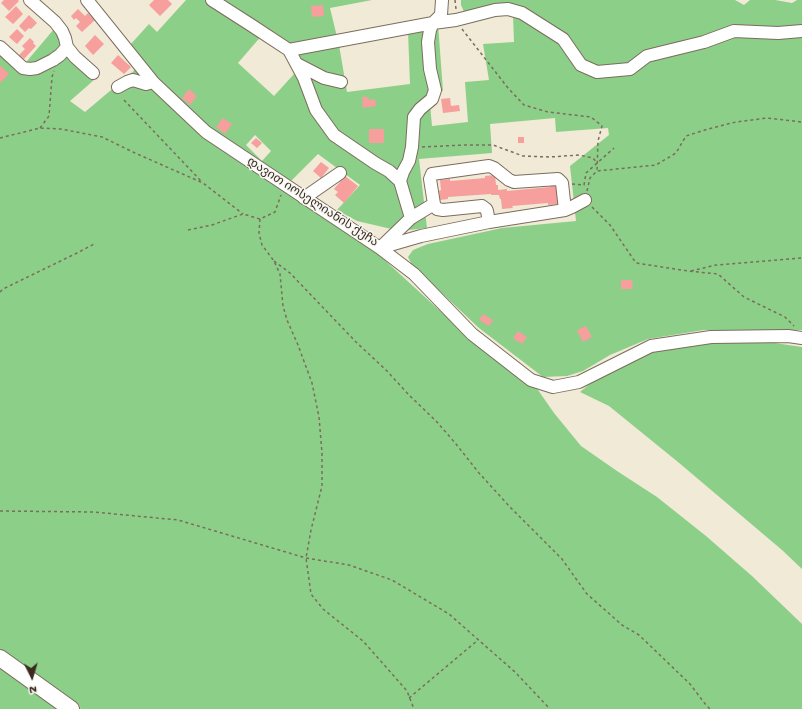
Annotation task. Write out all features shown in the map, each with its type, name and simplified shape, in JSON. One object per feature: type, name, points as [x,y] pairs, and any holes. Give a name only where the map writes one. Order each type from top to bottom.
[{"type":"main road","points":[[0,658],[71,709]]},
{"type":"street","points":[[0,47],[24,68],[30,69],[37,68],[53,60],[64,51],[65,38],[62,31],[30,0]]},
{"type":"street","name":"დავით იოსელიანის ქუჩა","points":[[87,0],[153,82],[206,132],[380,248],[414,274],[472,334],[531,380],[553,387],[579,382],[651,346],[711,338],[788,336],[800,334]]},
{"type":"street","points":[[212,0],[289,50],[304,78],[316,110],[334,135],[389,171],[400,182],[411,218]]},
{"type":"street","points":[[400,182],[409,161],[412,147],[414,116],[432,99],[435,90],[430,69],[428,42],[432,23],[441,15],[442,0]]},
{"type":"street","points":[[289,50],[432,23],[456,20],[495,10],[508,9],[522,13],[564,39],[581,66],[597,72],[630,69],[647,56],[704,42],[734,31],[778,33],[802,31]]},
{"type":"street","points":[[64,51],[75,57],[93,73]]},
{"type":"street","points":[[297,64],[324,78],[341,82]]},
{"type":"street","points":[[118,87],[133,80],[146,84],[153,82]]},
{"type":"street","points":[[489,222],[486,209],[482,206],[443,210],[437,209],[434,204],[430,179],[432,174],[489,166],[514,182],[558,179],[562,183],[565,210]]},
{"type":"street","points":[[304,198],[340,173]]},
{"type":"street","points":[[380,248],[396,242],[489,222],[565,210],[584,200]]},
{"type":"street","points":[[380,248],[411,218],[434,204]]},
{"type":"path","points":[[455,0],[456,20],[459,25],[508,88],[524,105],[548,112],[591,117],[602,126],[598,140],[598,171]]},
{"type":"path","points":[[40,128],[49,116],[52,76],[64,51]]},
{"type":"path","points":[[124,100],[203,183],[243,214],[260,218],[275,212],[285,185]]},
{"type":"path","points":[[800,334],[785,317],[744,297],[718,274],[636,263],[610,226],[584,200],[590,178],[598,171],[656,165],[676,153],[686,136],[736,122],[767,118],[802,122]]},
{"type":"path","points":[[0,138],[40,128],[61,129],[102,137],[203,183]]},
{"type":"path","points":[[412,147],[464,144],[493,145],[523,156],[550,157],[579,155],[593,158],[597,163]]},
{"type":"path","points":[[562,183],[584,185],[586,173],[614,148]]},
{"type":"path","points":[[188,230],[212,225],[243,214]]},
{"type":"path","points":[[260,218],[259,233],[262,245],[274,262],[280,274],[283,306],[312,383],[319,417],[322,453],[322,486],[306,558],[311,594],[323,609],[363,641],[406,691],[414,709]]},
{"type":"path","points":[[0,292],[3,289],[96,243]]},
{"type":"path","points":[[688,271],[716,265],[802,258]]},
{"type":"path","points":[[274,262],[290,273],[356,342],[436,421],[479,473],[510,507],[562,559],[588,594],[622,625],[639,635],[690,684],[710,709]]},
{"type":"path","points":[[0,511],[94,512],[178,520],[306,558],[349,565],[392,580],[449,614],[515,672],[550,709]]},
{"type":"path","points":[[410,698],[478,640]]},
{"type":"green space","points":[[186,0],[372,0],[330,8],[339,45],[347,92],[410,84],[408,31],[438,24],[443,91],[429,93],[432,126],[468,122],[465,82],[489,80],[483,44],[514,42],[513,14],[466,16],[461,5],[461,0],[735,0],[744,5],[750,0],[775,0],[792,3],[797,0],[802,0],[802,330],[704,330],[648,339],[610,355],[583,371],[567,376],[543,377],[479,328],[412,265],[408,257],[413,250],[428,244],[502,228],[576,221],[570,166],[609,135],[608,128],[556,132],[555,118],[490,124],[492,153],[419,159],[427,228],[400,231],[357,221],[337,210],[360,185],[318,154],[289,183],[213,132],[150,71],[130,45],[149,24],[157,32]],"holes":[[[263,34],[285,53],[294,74],[274,96],[238,63]],[[255,135],[271,151],[262,161],[246,145]]]},
{"type":"green space","points":[[54,29],[61,37],[63,50],[94,80],[70,101],[85,112],[136,69],[152,89],[367,244],[489,353],[538,390],[554,413],[581,446],[657,497],[706,536],[752,576],[802,624],[802,709],[81,709],[0,653],[0,47],[22,67]]},
{"type":"green space","points":[[761,341],[802,347],[802,569],[782,550],[678,462],[609,406],[580,392],[597,378],[656,349],[702,344]]},
{"type":"green space","points":[[0,668],[51,704],[58,709],[0,709]]},
{"type":"building","points":[[4,0],[19,1],[9,11],[1,3]]},
{"type":"building","points":[[154,0],[168,0],[172,4],[160,16],[149,5]]},
{"type":"building","points":[[323,5],[324,16],[312,17],[311,6]]},
{"type":"building","points":[[16,6],[23,14],[13,24],[5,17]]},
{"type":"building","points":[[78,9],[85,16],[88,13],[95,20],[82,32],[76,26],[80,22],[76,18],[74,20],[71,16]]},
{"type":"building","points":[[29,15],[37,23],[25,32],[19,26]]},
{"type":"building","points":[[17,29],[24,36],[17,44],[9,37]]},
{"type":"building","points":[[95,35],[104,44],[93,55],[85,46]]},
{"type":"building","points":[[30,38],[36,46],[24,59],[19,55],[25,49],[22,46]]},
{"type":"building","points":[[118,55],[131,67],[124,74],[111,63]]},
{"type":"building","points":[[1,66],[9,74],[0,83],[0,67]]},
{"type":"building","points":[[189,89],[197,96],[190,105],[182,98]]},
{"type":"building","points":[[362,97],[368,97],[369,100],[375,99],[376,106],[363,108]]},
{"type":"building","points":[[450,98],[451,106],[459,105],[460,111],[443,113],[441,99]]},
{"type":"building","points":[[223,118],[232,124],[225,134],[216,127]]},
{"type":"building","points":[[369,129],[384,129],[384,143],[369,143]]},
{"type":"building","points":[[518,137],[524,137],[524,143],[518,143]]},
{"type":"building","points":[[256,138],[262,143],[257,148],[251,143]]},
{"type":"building","points":[[321,162],[329,168],[321,178],[313,171]]},
{"type":"building","points":[[495,175],[498,190],[507,189],[507,191],[550,187],[550,185],[558,184],[558,204],[548,205],[548,203],[512,206],[513,208],[502,209],[499,195],[491,194],[448,197],[448,199],[440,200],[440,180],[450,179],[450,181],[485,178],[485,176]]},
{"type":"building","points":[[345,176],[358,186],[344,203],[335,195],[338,192],[334,189]]},
{"type":"building","points":[[621,280],[632,280],[633,289],[621,289]]},
{"type":"building","points":[[483,314],[493,320],[489,326],[479,320]]},
{"type":"building","points":[[586,326],[592,337],[583,342],[577,330]]},
{"type":"building","points":[[518,331],[527,337],[522,344],[513,338]]}]
